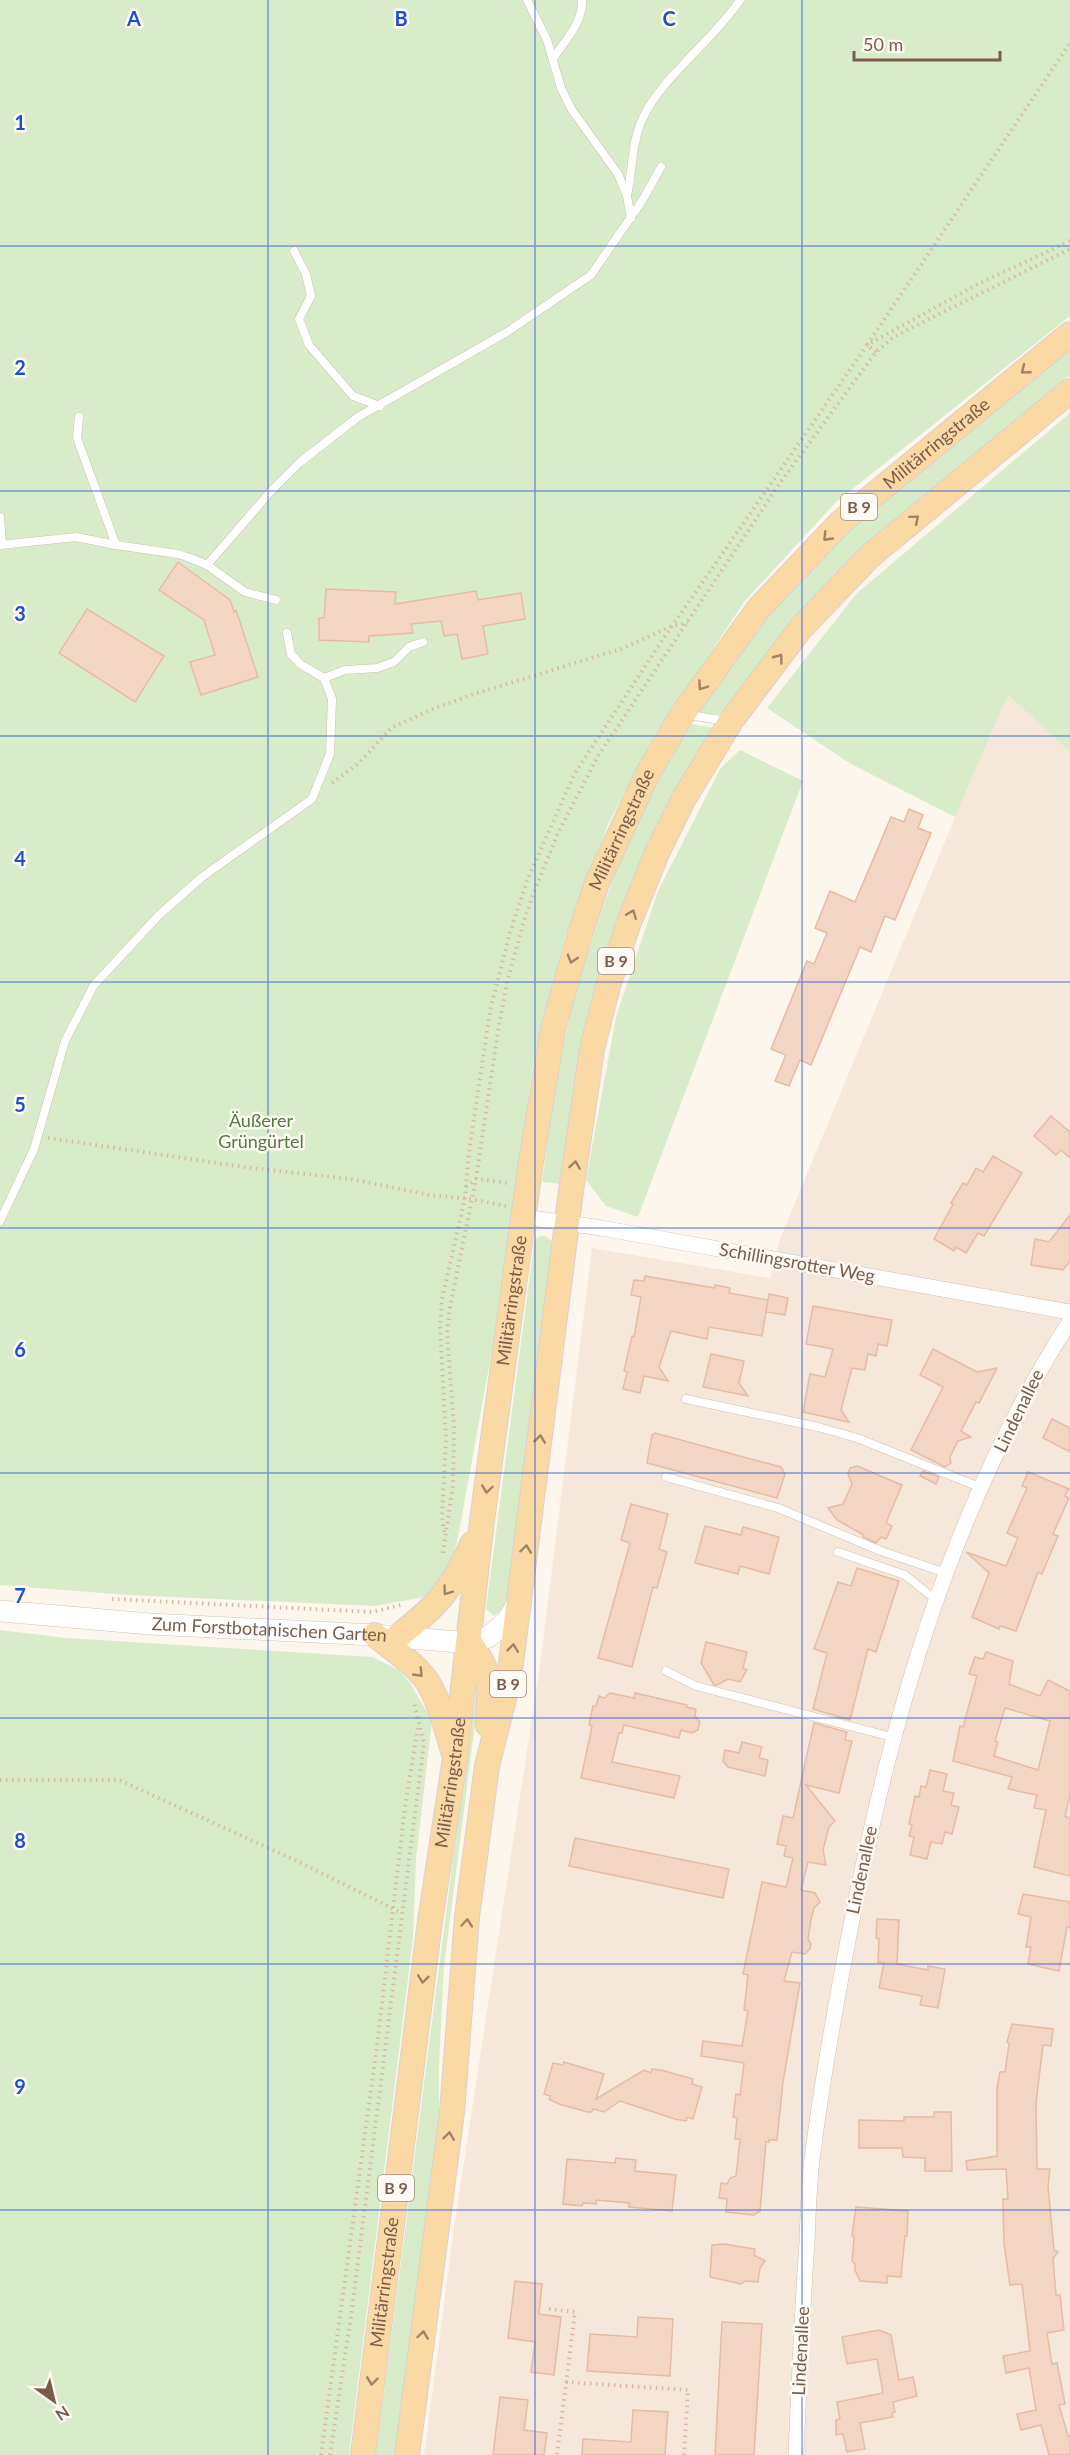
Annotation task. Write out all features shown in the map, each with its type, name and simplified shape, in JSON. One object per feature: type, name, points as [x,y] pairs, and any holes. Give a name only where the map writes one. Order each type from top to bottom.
[{"type":"main road","name":"Militärringstraße","points":[[363,2455],[430,1921],[470,1643],[482,1520],[542,1085],[553,1029],[581,930],[597,883],[629,810],[682,715],[759,608],[842,522],[1070,334]]},
{"type":"main road","name":"Militärringstraße","points":[[407,2455],[452,2112],[467,1917],[487,1766],[509,1679],[567,1223],[592,1049],[608,987],[629,922],[657,853],[683,800],[731,721],[801,628],[870,556],[1070,392]]},
{"type":"main road","name":"B 9","points":[[455,1758],[436,1701],[426,1681],[386,1636],[433,1608],[445,1595],[458,1576],[482,1520]]},
{"type":"main road","points":[[470,1643],[488,1636],[499,1628],[507,1621],[519,1601]]},
{"type":"main road","name":"Zum Forstbotanischen Garten","points":[[0,1611],[150,1624],[386,1636],[470,1643]]},
{"type":"main road","name":"B 9","points":[[470,1643],[482,1659],[488,1674],[487,1766]]},
{"type":"street","name":"Schillingsrotter Weg","points":[[524,1216],[1070,1312]]},
{"type":"street","name":"Lindenallee","points":[[796,2455],[801,2326],[812,2160],[839,1985],[867,1842],[892,1737],[936,1600],[982,1488],[1040,1368],[1070,1321]]},
{"type":"lane","points":[[527,0],[547,40],[561,88],[572,110],[618,174],[627,196],[631,218]]},
{"type":"lane","points":[[553,59],[577,25],[582,12],[582,0]]},
{"type":"lane","points":[[627,196],[633,144],[641,120],[655,99],[726,21],[740,0]]},
{"type":"lane","points":[[207,565],[271,491],[299,463],[358,417],[507,332],[591,275],[631,218],[661,167]]},
{"type":"lane","points":[[294,250],[306,274],[311,296],[299,319],[309,345],[353,396],[380,406]]},
{"type":"lane","points":[[79,417],[77,438],[116,545]]},
{"type":"lane","points":[[0,517],[1,545],[76,537],[178,554],[207,565],[245,592],[276,600]]},
{"type":"lane","points":[[0,1221],[25,1171],[38,1137],[65,1041],[94,986],[159,915],[202,877],[312,799],[330,754],[334,708],[324,678],[295,660],[288,647],[287,633]]},
{"type":"lane","points":[[324,678],[345,670],[377,668],[394,662],[409,647],[423,642]]},
{"type":"lane","points":[[682,715],[731,721]]},
{"type":"lane","points":[[686,1399],[818,1427],[857,1438],[982,1488]]},
{"type":"lane","points":[[666,1477],[778,1508],[881,1551],[946,1574]]},
{"type":"lane","points":[[838,1552],[905,1575],[936,1600]]},
{"type":"lane","points":[[666,1671],[696,1686],[892,1737]]},
{"type":"path","points":[[876,352],[867,345],[1070,43]]},
{"type":"path","points":[[445,1539],[453,1484],[454,1427],[447,1333],[453,1282],[476,1179],[507,982],[523,924],[558,833],[584,781],[780,483],[876,352],[891,339],[909,329],[1070,249]]},
{"type":"path","points":[[312,799],[359,763],[392,728],[474,694],[621,649],[672,626],[689,623]]},
{"type":"path","points":[[38,1137],[251,1168],[351,1179],[429,1195],[511,1206],[524,1216]]},
{"type":"path","points":[[466,1187],[476,1179]]},
{"type":"path","points":[[110,1599],[372,1612],[409,1602]]},
{"type":"path","points":[[321,2455],[405,1807],[419,1723],[424,1743],[352,2309],[330,2455]]},
{"type":"path","points":[[0,1780],[118,1780],[297,1861],[402,1913]]},
{"type":"path","points":[[549,2309],[574,2312],[557,2455]]},
{"type":"path","points":[[566,2382],[688,2390],[684,2455]]},
{"type":"shaded area","points":[[1008,695],[1070,752],[1070,2455],[424,2455],[456,2214],[540,1666],[592,1248],[770,1278],[780,1239]]},
{"type":"green space","name":"Äußerer Grüngürtel","points":[[0,0],[1070,0],[1070,316],[836,502],[744,602],[652,741],[609,822],[565,937],[533,1065],[500,1306],[459,1532],[451,1567],[430,1596],[375,1606],[128,1595],[0,1585]]},
{"type":"green space","points":[[1070,349],[1070,376],[883,529],[850,561],[724,715],[699,713],[766,618],[823,556],[926,464]]},
{"type":"green space","points":[[1070,413],[1070,752],[1008,695],[955,817],[851,764],[767,708],[856,594]]},
{"type":"green space","points":[[692,724],[715,728],[631,885],[592,997],[572,1095],[563,1184],[542,1182],[562,1051],[582,971],[594,934],[636,826],[653,791]]},
{"type":"green space","points":[[740,750],[803,781],[638,1217],[606,1206],[586,1180],[616,1017],[658,891],[720,769]]},
{"type":"green space","points":[[540,1236],[546,1236],[554,1243],[508,1599],[504,1608],[494,1616],[486,1609],[534,1240]]},
{"type":"green space","points":[[0,1630],[66,1638],[372,1657],[399,1670],[410,1683],[432,1721],[416,1859],[413,1938],[349,2455],[0,2455]]},
{"type":"green space","points":[[481,1677],[444,1966],[439,2064],[439,2121],[397,2455],[376,2455],[465,1767],[478,1678]]},
{"type":"building","points":[[178,562],[230,600],[234,612],[236,610],[258,677],[201,695],[190,662],[215,655],[204,620],[159,590]]},
{"type":"building","points":[[326,589],[396,592],[395,604],[476,591],[478,600],[521,593],[525,619],[483,626],[488,654],[462,659],[457,634],[444,636],[441,621],[411,624],[413,633],[369,636],[369,642],[319,640],[319,618],[324,618]]},
{"type":"building","points":[[87,609],[164,656],[135,702],[59,653]]},
{"type":"building","points":[[909,809],[923,815],[918,828],[931,833],[895,920],[885,916],[871,952],[860,947],[811,1065],[800,1060],[789,1086],[775,1081],[786,1055],[771,1049],[807,961],[814,964],[827,933],[815,928],[830,891],[855,902],[891,817],[904,822]]},
{"type":"building","points":[[1051,1116],[1070,1132],[1070,1158],[1061,1150],[1056,1155],[1034,1136]]},
{"type":"building","points":[[993,1156],[1022,1173],[984,1236],[978,1233],[966,1253],[956,1247],[954,1251],[934,1239],[963,1183],[967,1185],[976,1168],[983,1172]]},
{"type":"building","points":[[1070,1215],[1070,1261],[1063,1270],[1031,1265],[1035,1239],[1049,1242]]},
{"type":"building","points":[[645,1276],[715,1288],[715,1285],[730,1288],[729,1293],[768,1300],[762,1336],[709,1327],[707,1339],[671,1331],[659,1367],[668,1381],[644,1376],[640,1393],[623,1389],[627,1372],[624,1371],[632,1336],[634,1337],[641,1297],[631,1295],[634,1280],[644,1281]]},
{"type":"building","points":[[769,1294],[788,1298],[785,1315],[766,1312]]},
{"type":"building","points":[[813,1306],[892,1320],[887,1346],[878,1344],[876,1356],[868,1354],[865,1370],[852,1368],[841,1410],[849,1422],[803,1412],[810,1374],[825,1377],[833,1349],[806,1344]]},
{"type":"building","points":[[933,1349],[977,1372],[997,1368],[961,1431],[971,1437],[958,1441],[950,1457],[951,1463],[945,1467],[911,1450],[943,1387],[920,1375]]},
{"type":"building","points":[[711,1354],[744,1361],[739,1383],[748,1396],[703,1387]]},
{"type":"building","points":[[1052,1419],[1070,1428],[1070,1452],[1043,1438]]},
{"type":"building","points":[[655,1433],[781,1467],[785,1474],[777,1498],[647,1463],[652,1435]]},
{"type":"building","points":[[857,1466],[902,1485],[886,1523],[892,1526],[886,1539],[881,1537],[876,1543],[837,1520],[828,1508],[843,1504],[852,1484],[848,1474],[850,1468]]},
{"type":"building","points":[[923,1471],[939,1477],[936,1484],[920,1476]]},
{"type":"building","points":[[1028,1472],[1069,1489],[1065,1496],[1069,1498],[1053,1534],[1058,1536],[1042,1574],[1038,1572],[1016,1631],[1000,1626],[999,1629],[972,1617],[989,1573],[966,1552],[1006,1566],[1018,1538],[1007,1533],[1027,1488],[1022,1486]]},
{"type":"building","points":[[631,1504],[668,1514],[659,1549],[667,1552],[657,1588],[653,1587],[632,1667],[598,1658],[630,1543],[621,1540]]},
{"type":"building","points":[[705,1526],[741,1535],[743,1527],[779,1537],[769,1574],[740,1566],[738,1574],[695,1563]]},
{"type":"building","points":[[857,1568],[899,1581],[876,1652],[868,1649],[850,1720],[813,1709],[827,1653],[814,1649],[838,1582],[851,1586]]},
{"type":"building","points":[[706,1642],[747,1652],[743,1668],[747,1670],[740,1682],[728,1679],[714,1685],[701,1663]]},
{"type":"building","points":[[986,1652],[1013,1661],[1009,1684],[1040,1696],[1048,1680],[1070,1691],[1070,1796],[1065,1816],[1070,1818],[1070,1876],[1034,1867],[1046,1810],[1034,1808],[1037,1795],[1008,1789],[1012,1777],[953,1761],[960,1726],[963,1727],[977,1676],[969,1674],[975,1657],[983,1659]],"holes":[[[1005,1708],[1050,1721],[1038,1770],[994,1756],[998,1742],[995,1741]]]},
{"type":"building","points":[[610,1693],[634,1698],[635,1693],[696,1709],[695,1716],[700,1722],[698,1730],[692,1733],[681,1730],[679,1738],[624,1725],[622,1733],[619,1733],[612,1762],[680,1776],[674,1798],[581,1778],[592,1726],[589,1725],[593,1706],[596,1706],[599,1696],[604,1698]]},
{"type":"building","points":[[814,1723],[847,1732],[845,1740],[852,1741],[839,1793],[806,1785],[835,1821],[829,1827],[823,1850],[826,1865],[808,1862],[801,1890],[815,1893],[820,1902],[814,1908],[811,1920],[808,1939],[811,1944],[810,1949],[805,1954],[792,1952],[784,1981],[800,1983],[783,2082],[777,2140],[766,2142],[760,2211],[754,2215],[726,2212],[727,2199],[719,2198],[721,2183],[727,2184],[730,2178],[736,2176],[740,2139],[735,2139],[737,2118],[733,2117],[736,2094],[740,2095],[744,2063],[701,2056],[703,2041],[742,2046],[748,2011],[744,2010],[748,1975],[743,1974],[762,1882],[786,1887],[793,1858],[784,1856],[786,1846],[777,1844],[783,1816],[793,1818]]},
{"type":"building","points":[[742,1742],[762,1747],[759,1758],[768,1760],[765,1776],[728,1767],[723,1761],[725,1750],[739,1753]]},
{"type":"building","points":[[930,1770],[947,1774],[943,1791],[954,1793],[951,1805],[959,1807],[952,1834],[945,1832],[942,1844],[931,1842],[927,1859],[910,1855],[914,1837],[909,1836],[912,1825],[909,1824],[915,1796],[919,1797],[921,1786],[926,1787]]},
{"type":"building","points":[[575,1838],[729,1869],[723,1898],[569,1866]]},
{"type":"building","points":[[1023,1894],[1070,1902],[1070,1928],[1067,1927],[1059,1971],[1028,1964],[1031,1947],[1026,1947],[1031,1917],[1018,1914]]},
{"type":"building","points":[[877,1919],[899,1920],[897,1964],[928,1970],[928,1966],[945,1969],[938,2008],[920,2005],[922,1996],[879,1988],[884,1963],[878,1962]]},
{"type":"building","points":[[1012,2024],[1053,2029],[1051,2046],[1043,2045],[1036,2103],[1037,2169],[1050,2169],[1048,2186],[1054,2250],[1058,2252],[1053,2258],[1056,2295],[1060,2295],[1064,2330],[1047,2333],[1052,2364],[1057,2363],[1065,2404],[1059,2405],[1068,2436],[1070,2435],[1070,2455],[1049,2455],[1041,2425],[1021,2430],[1017,2414],[1036,2410],[1029,2368],[1006,2373],[1003,2356],[1030,2351],[1022,2284],[1010,2285],[1004,2244],[1003,2199],[1008,2199],[1006,2169],[967,2170],[966,2161],[997,2156],[997,2088],[1000,2072],[1005,2072],[1009,2044],[1007,2042]]},
{"type":"building","points":[[564,2062],[604,2074],[596,2099],[644,2070],[651,2073],[652,2069],[661,2070],[693,2079],[692,2084],[702,2087],[693,2119],[687,2117],[686,2121],[675,2119],[620,2101],[604,2112],[593,2109],[592,2112],[587,2112],[559,2104],[544,2094],[553,2063],[563,2065]]},
{"type":"building","points":[[934,2112],[951,2112],[952,2171],[925,2171],[925,2158],[903,2157],[902,2148],[859,2148],[859,2120],[904,2121],[904,2117],[934,2117]]},
{"type":"building","points":[[616,2158],[636,2160],[635,2171],[676,2175],[672,2211],[629,2207],[629,2203],[596,2200],[596,2204],[583,2203],[582,2206],[563,2204],[567,2159],[615,2163]]},
{"type":"building","points":[[856,2207],[908,2211],[901,2277],[887,2276],[887,2283],[860,2281],[852,2261],[854,2238],[852,2235]]},
{"type":"building","points":[[724,2244],[755,2249],[754,2255],[765,2261],[760,2268],[758,2282],[745,2281],[741,2284],[710,2277],[712,2245]]},
{"type":"building","points":[[515,2281],[542,2284],[539,2314],[561,2317],[554,2375],[531,2372],[535,2342],[508,2338]]},
{"type":"building","points":[[638,2317],[673,2319],[670,2376],[587,2371],[590,2334],[637,2337]]},
{"type":"building","points":[[722,2322],[762,2324],[754,2455],[715,2455]]},
{"type":"building","points":[[879,2330],[891,2335],[899,2380],[913,2377],[917,2396],[893,2402],[895,2412],[892,2413],[893,2417],[860,2423],[865,2449],[847,2452],[843,2434],[836,2435],[836,2420],[840,2419],[837,2402],[883,2393],[877,2359],[847,2364],[842,2337]]},
{"type":"building","points":[[500,2397],[528,2400],[524,2430],[547,2433],[544,2455],[493,2455]]},
{"type":"building","points":[[633,2410],[668,2412],[665,2455],[582,2455],[583,2439],[631,2442]]}]
